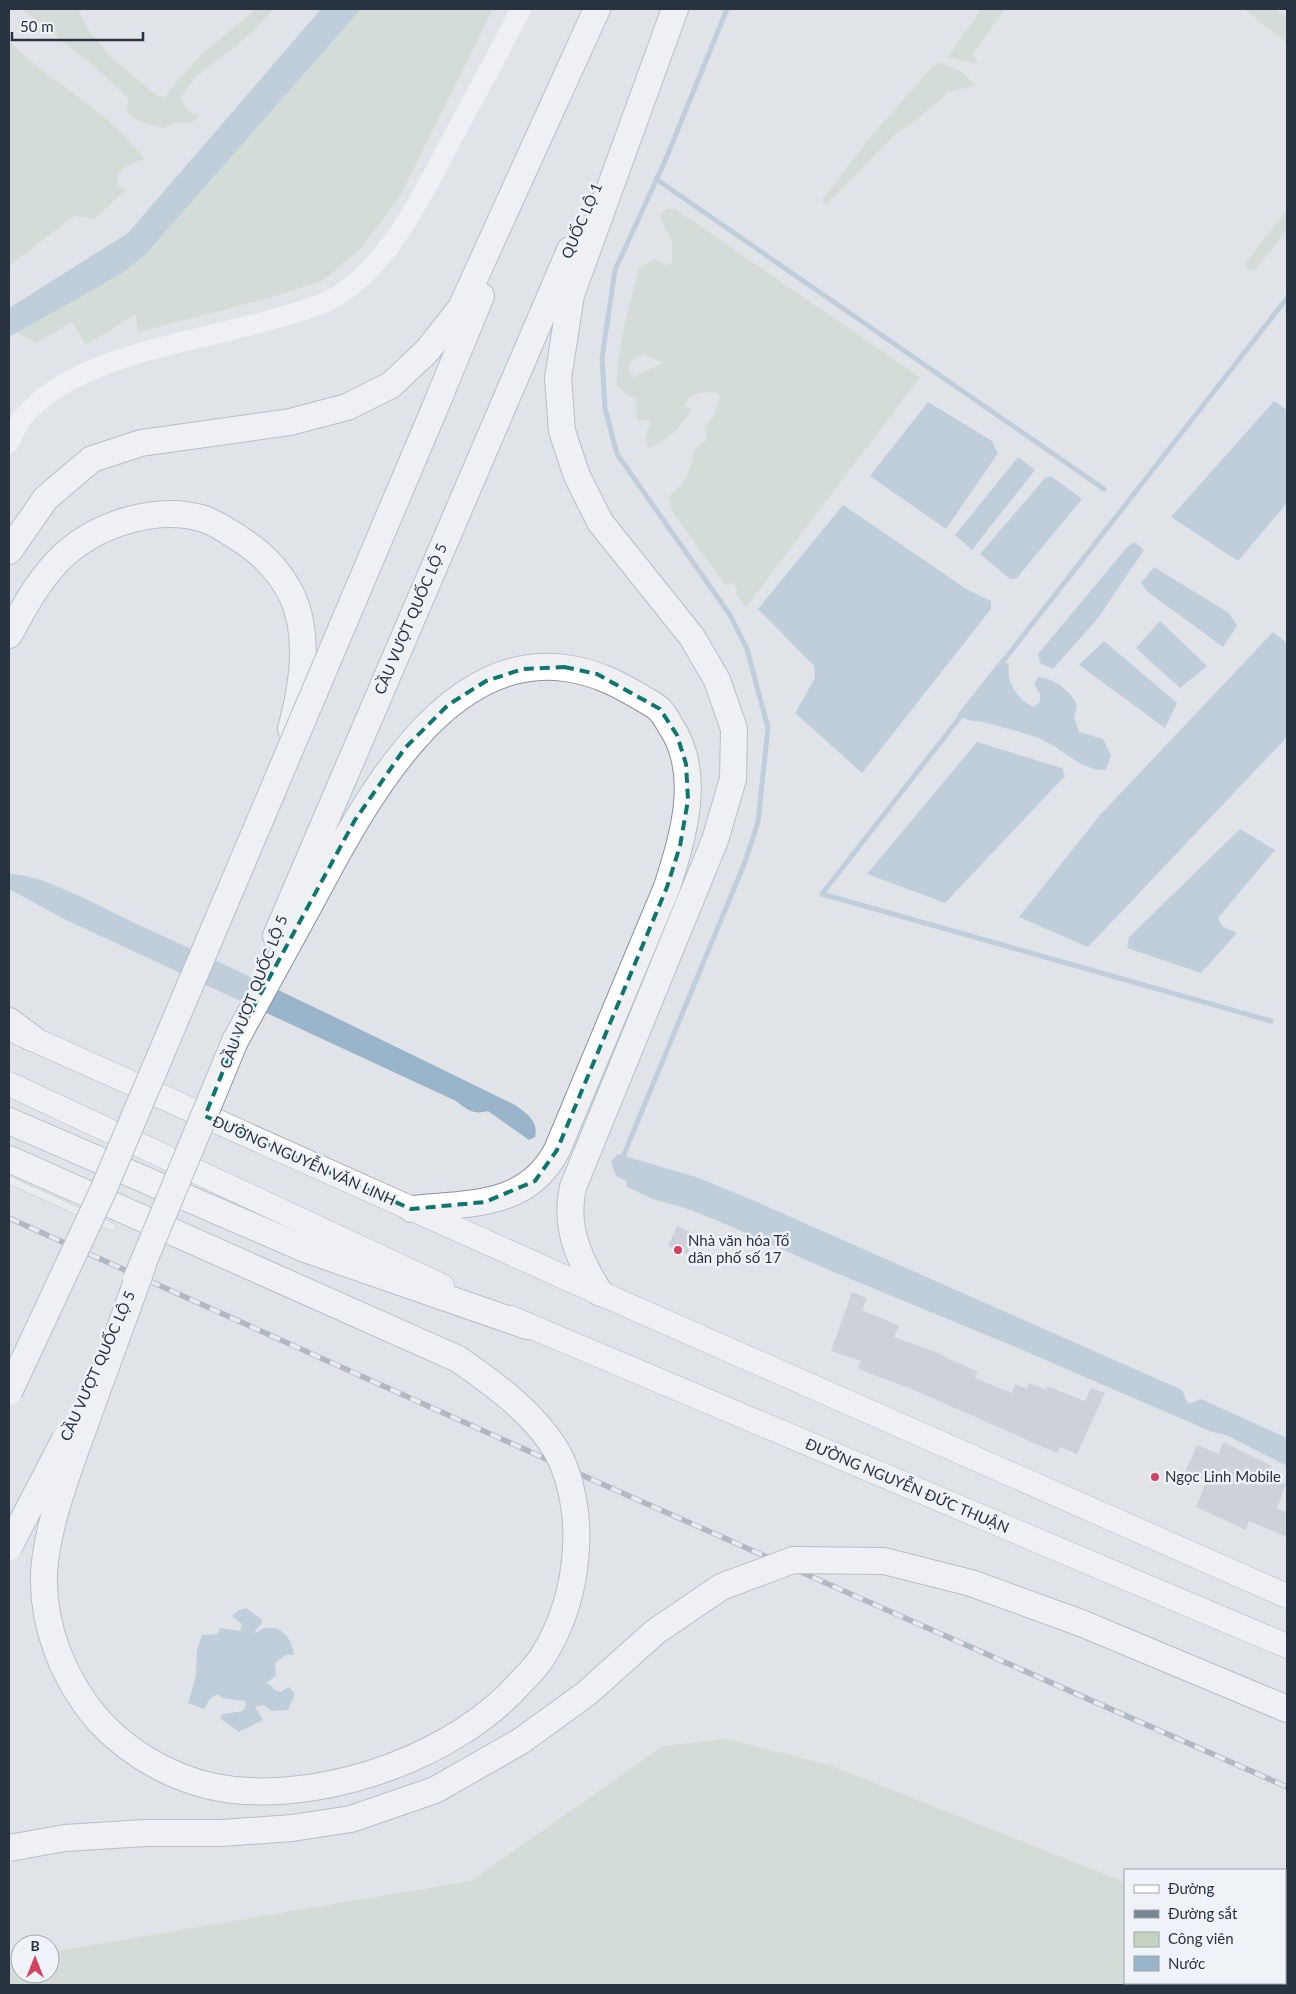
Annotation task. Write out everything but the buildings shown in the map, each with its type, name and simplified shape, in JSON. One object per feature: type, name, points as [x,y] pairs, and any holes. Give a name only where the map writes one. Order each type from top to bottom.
[{"type":"highway","points":[[9,1392],[102,1193],[434,410],[597,9]]},
{"type":"highway","points":[[9,551],[46,498],[92,458],[142,443],[290,422],[347,407],[391,385],[427,350],[461,308],[597,9]]},
{"type":"highway","points":[[675,9],[571,295],[558,378],[562,431],[577,476],[600,522],[692,637],[717,680],[734,728],[733,779],[714,840],[573,1187],[570,1212],[573,1240],[579,1257],[600,1293],[1287,1596]]},
{"type":"highway","name":"QUỐC LỘ 1","points":[[491,433],[675,9]]},
{"type":"highway","name":"CẦU VƯỢT QUỐC LỘ 5","points":[[9,1547],[58,1454],[143,1265],[236,1042],[281,923],[491,433]]},
{"type":"highway","points":[[9,635],[46,574],[66,554],[82,541],[122,523],[148,516],[178,514],[203,519],[226,529],[257,551],[271,564],[293,598],[300,626],[302,653],[300,691],[292,728],[226,900]]},
{"type":"highway","points":[[236,1042],[355,820],[405,748],[448,706],[486,681],[523,669],[564,667],[597,674],[619,684],[660,709],[677,735],[686,764],[688,800],[680,846],[667,887],[557,1150],[542,1173],[527,1186],[485,1202],[411,1209]]},
{"type":"highway","points":[[9,1021],[20,1033]]},
{"type":"highway","name":"ĐƯỜNG NGUYỄN VĂN LINH","points":[[20,1033],[600,1293]]},
{"type":"highway","points":[[9,1084],[527,1326]]},
{"type":"highway","points":[[9,1121],[305,1249],[527,1326]]},
{"type":"highway","points":[[9,1159],[458,1359],[495,1385],[534,1421],[558,1452],[574,1500],[577,1536],[575,1571],[561,1622],[542,1659],[514,1690],[486,1715],[438,1746],[399,1762],[329,1784],[277,1791],[234,1790],[196,1782],[150,1762],[128,1748],[89,1709],[59,1656],[48,1620],[44,1572],[50,1537],[68,1470],[143,1265]]},
{"type":"highway","name":"ĐƯỜNG NGUYỄN ĐỨC THUẬN","points":[[527,1326],[1287,1646]]},
{"type":"highway","points":[[9,1848],[65,1838],[145,1833],[222,1833],[292,1828],[351,1819],[435,1790],[521,1741],[587,1693],[655,1632],[721,1587],[793,1560],[884,1561],[971,1583],[1081,1623],[1287,1710]]},
{"type":"main road","points":[[9,443],[20,422],[39,402],[65,384],[94,370],[124,357],[252,326],[322,304],[341,293],[359,279],[381,256],[410,216],[521,9]]},
{"type":"lane","points":[[9,1180],[112,1227]]},
{"type":"highlighted area","points":[[564,667],[597,674],[660,709],[677,735],[686,764],[688,800],[680,846],[667,887],[557,1150],[535,1181],[485,1202],[411,1209],[205,1116],[235,1041],[355,820],[405,748],[448,705],[486,681],[523,669]]},
{"type":"green space","points":[[22,9],[78,9],[90,33],[112,58],[157,96],[166,97],[171,88],[201,55],[256,9],[273,9],[251,33],[200,73],[186,89],[181,98],[188,111],[199,116],[192,123],[177,123],[163,128],[137,120],[127,111],[128,98],[94,66]]},
{"type":"green space","points":[[361,9],[493,9],[400,196],[360,249],[322,281],[262,300],[138,332],[136,314],[86,345],[72,322],[36,343],[16,332],[121,274],[146,254]]},
{"type":"green space","points":[[982,9],[1005,9],[973,54],[978,64],[947,57]]},
{"type":"green space","points":[[1244,9],[1275,9],[1287,18],[1287,43]]},
{"type":"green space","points":[[9,41],[43,71],[97,111],[130,142],[144,159],[124,167],[117,175],[118,186],[127,189],[94,219],[74,216],[9,266]]},
{"type":"green space","points":[[941,62],[962,72],[975,86],[947,93],[893,137],[826,205],[822,200],[868,140],[931,68]]},
{"type":"green space","points":[[666,209],[675,209],[920,377],[747,606],[744,605],[736,593],[737,589],[734,583],[725,585],[672,511],[669,496],[679,488],[687,477],[692,464],[693,451],[707,439],[705,426],[715,415],[720,397],[717,393],[694,395],[684,406],[692,409],[679,427],[668,438],[648,448],[646,437],[650,426],[649,420],[637,421],[636,398],[628,396],[617,385],[621,341],[639,269],[655,259],[666,265],[672,263],[672,242],[659,216]],"holes":[[[645,355],[663,363],[633,377],[629,371],[630,363],[638,356]]]},
{"type":"green space","points":[[1287,209],[1287,230],[1255,270],[1248,271],[1245,264]]},
{"type":"green space","points":[[726,1739],[829,1765],[1124,1882],[1124,1984],[1286,1984],[1286,1946],[1287,1985],[9,1985],[10,1962],[10,1984],[60,1984],[60,1950],[471,1881],[663,1746]]},
{"type":"water","points":[[321,9],[361,9],[146,254],[121,274],[9,337],[9,308],[128,233]]},
{"type":"water","points":[[1274,401],[1287,410],[1287,503],[1238,561],[1171,517]]},
{"type":"water","points":[[928,402],[992,441],[998,453],[946,529],[870,476]]},
{"type":"water","points":[[1018,457],[1035,470],[972,550],[955,535]]},
{"type":"water","points":[[1051,476],[1082,499],[1016,579],[1010,579],[980,554],[1045,478]]},
{"type":"water","points":[[843,505],[968,590],[991,601],[991,609],[862,773],[795,713],[815,678],[814,666],[758,609]]},
{"type":"water","points":[[1135,542],[1144,550],[1098,618],[1053,669],[1040,663],[1038,654],[1128,546]]},
{"type":"water","points":[[1154,567],[1229,613],[1237,626],[1223,647],[1148,592],[1141,583]]},
{"type":"water","points":[[1160,621],[1207,666],[1180,688],[1136,648]]},
{"type":"water","points":[[1273,632],[1287,643],[1287,737],[1088,947],[1019,917],[1100,815]]},
{"type":"water","points":[[1104,641],[1177,703],[1165,728],[1079,665]]},
{"type":"water","points":[[1002,658],[1009,665],[1009,678],[1014,690],[1022,700],[1033,707],[1040,702],[1040,694],[1034,684],[1038,677],[1054,681],[1068,692],[1076,703],[1074,717],[1079,732],[1103,739],[1111,755],[1106,770],[1088,767],[1079,763],[1038,738],[957,715]]},
{"type":"water","points":[[977,742],[1062,768],[1065,776],[945,903],[867,874]]},
{"type":"water","points":[[1240,829],[1275,850],[1218,918],[1222,926],[1237,933],[1201,973],[1127,948],[1129,937]]},
{"type":"water","points":[[10,874],[40,880],[75,894],[515,1105],[534,1122],[535,1137],[529,1140],[488,1111],[471,1111],[456,1101],[64,919],[9,889]]},
{"type":"water","points":[[618,1154],[699,1178],[757,1202],[1182,1390],[1188,1404],[1201,1399],[1287,1438],[1287,1466],[1226,1435],[1212,1432],[1013,1346],[824,1268],[730,1226],[691,1210],[653,1199],[627,1187],[626,1181],[616,1176],[611,1162]]},
{"type":"water","points":[[246,1608],[261,1619],[262,1622],[254,1633],[264,1628],[277,1628],[286,1634],[289,1639],[294,1655],[286,1655],[275,1663],[276,1675],[267,1683],[273,1689],[280,1692],[289,1687],[295,1694],[288,1710],[271,1711],[264,1705],[255,1707],[263,1720],[239,1732],[220,1718],[223,1714],[243,1711],[246,1705],[245,1701],[222,1698],[218,1694],[211,1698],[204,1709],[188,1703],[196,1676],[197,1649],[202,1635],[218,1634],[220,1628],[240,1631],[242,1624],[232,1616],[239,1610]]},
{"type":"waterway","points":[[622,1159],[745,862],[758,822],[768,728],[747,649],[730,615],[617,454],[605,408],[602,358],[615,270],[665,161],[727,9]]},
{"type":"waterway","points":[[656,179],[1104,489]]},
{"type":"waterway","points":[[1001,664],[1287,298]]},
{"type":"waterway","points":[[964,712],[822,894],[1271,1021]]},
{"type":"railway","points":[[9,1218],[593,1480],[1287,1787]]},
{"type":"place","name":"Nhà văn hóa Tổ dân phố số 17","points":[[678,1250]]},
{"type":"place","name":"Ngọc Linh Mobile","points":[[1155,1477]]}]
